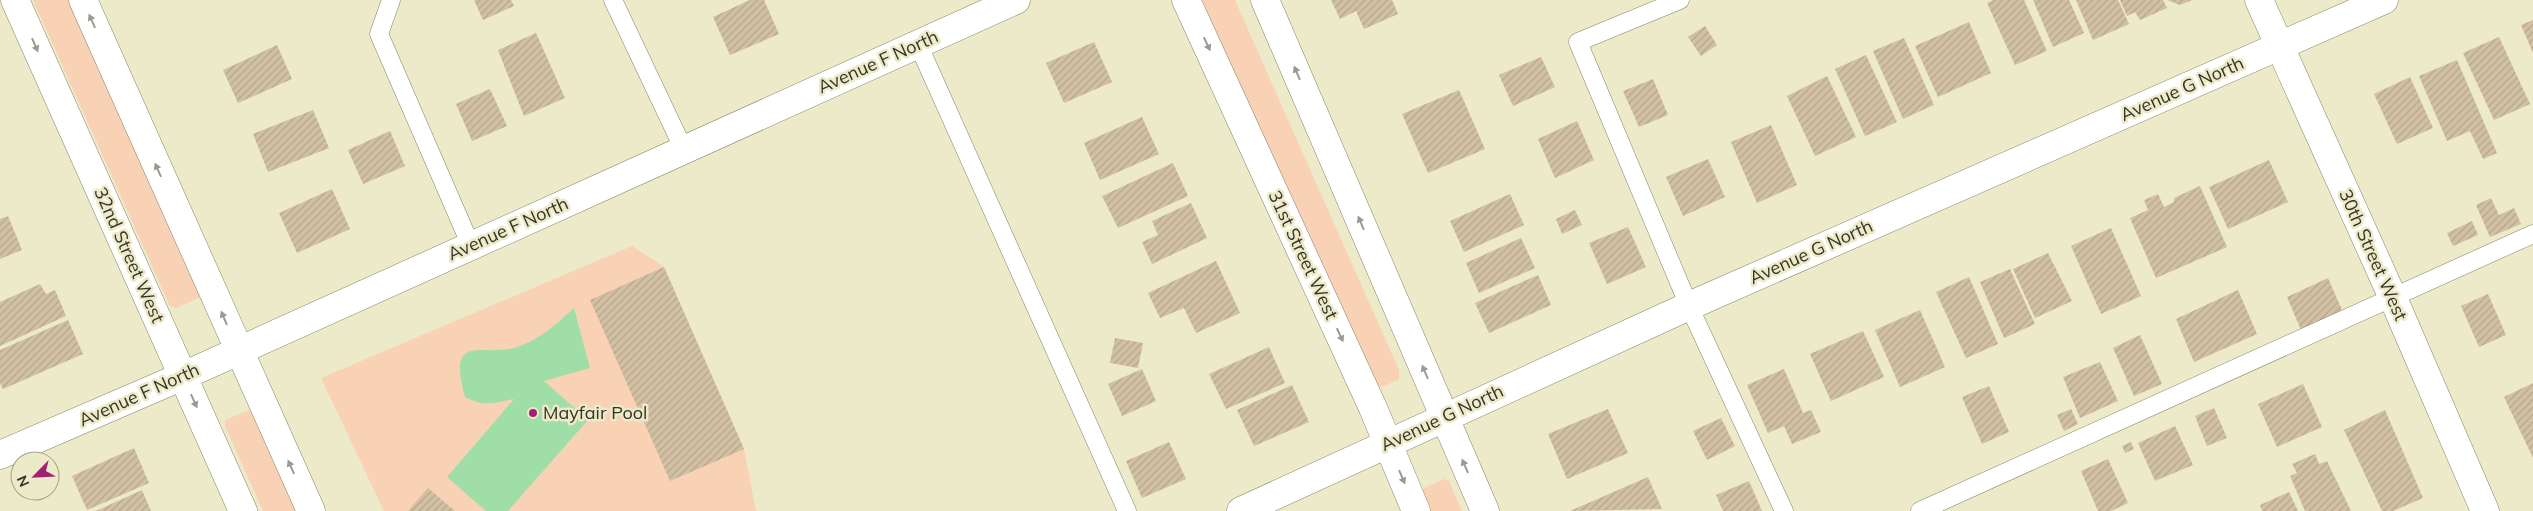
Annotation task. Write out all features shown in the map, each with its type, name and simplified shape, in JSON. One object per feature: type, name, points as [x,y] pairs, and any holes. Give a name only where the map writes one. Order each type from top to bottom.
[{"type":"street","name":"32nd Street West","points":[[15,0],[243,511]]},
{"type":"street","points":[[83,0],[311,511]]},
{"type":"street","name":"Avenue F North","points":[[0,455],[183,376],[1016,0]]},
{"type":"street","name":"31st Street West","points":[[1186,0],[1416,511]]},
{"type":"street","points":[[1265,0],[1485,511]]},
{"type":"street","name":"30th Street West","points":[[2258,0],[2485,511]]},
{"type":"street","name":"Avenue G North","points":[[1241,511],[1689,306],[2384,0]]},
{"type":"lane","points":[[392,0],[379,34],[471,246]]},
{"type":"lane","points":[[613,0],[684,150]]},
{"type":"lane","points":[[1680,0],[1578,42],[1689,306],[1784,511]]},
{"type":"lane","points":[[918,44],[1128,511]]},
{"type":"lane","points":[[1920,511],[2533,234]]},
{"type":"shaded area","points":[[33,0],[74,0],[202,296],[176,308],[170,306]]},
{"type":"shaded area","points":[[1202,0],[1235,0],[1399,370],[1399,379],[1383,387],[1372,383]]},
{"type":"shaded area","name":"Mayfair Pool","points":[[632,246],[664,267],[744,449],[756,511],[384,511],[321,378]]},
{"type":"shaded area","points":[[574,308],[590,368],[544,381],[588,420],[508,511],[486,511],[447,477],[514,399],[484,403],[465,397],[460,376],[461,362],[465,354],[472,351],[507,349],[528,343],[549,330]]},
{"type":"shaded area","points":[[252,409],[301,511],[263,511],[225,426],[225,420]]},
{"type":"shaded area","points":[[1444,479],[1449,481],[1462,511],[1431,511],[1422,492],[1424,488]]},
{"type":"building","points":[[474,0],[511,0],[514,6],[483,20]]},
{"type":"building","points":[[750,0],[764,0],[779,34],[730,55],[713,17]]},
{"type":"building","points":[[1331,0],[1392,0],[1398,14],[1364,29],[1356,11],[1340,19]]},
{"type":"building","points":[[1993,0],[2024,0],[2047,51],[2015,65],[1987,3]]},
{"type":"building","points":[[2033,0],[2069,0],[2084,33],[2053,47]]},
{"type":"building","points":[[2076,0],[2118,0],[2129,24],[2093,40]]},
{"type":"building","points":[[2120,0],[2163,0],[2167,8],[2140,20],[2135,12],[2127,16]]},
{"type":"building","points":[[2167,0],[2192,0],[2180,5]]},
{"type":"building","points":[[2533,20],[2533,53],[2521,25]]},
{"type":"building","points":[[1969,22],[1991,73],[1938,97],[1915,46]]},
{"type":"building","points":[[1705,26],[1717,45],[1701,56],[1688,37]]},
{"type":"building","points":[[536,33],[565,98],[524,116],[498,50]]},
{"type":"building","points":[[2499,37],[2530,104],[2494,120],[2463,53]]},
{"type":"building","points":[[1904,38],[1934,105],[1903,119],[1873,51]]},
{"type":"building","points":[[1094,42],[1112,82],[1064,103],[1046,63]]},
{"type":"building","points":[[277,45],[292,79],[238,103],[223,70]]},
{"type":"building","points":[[1866,55],[1897,122],[1865,136],[1835,69]]},
{"type":"building","points":[[1541,57],[1555,87],[1513,106],[1499,75]]},
{"type":"building","points":[[2457,60],[2497,153],[2483,159],[2470,131],[2447,141],[2419,76]]},
{"type":"building","points":[[1827,76],[1856,137],[1815,156],[1787,96]]},
{"type":"building","points":[[2410,77],[2433,128],[2397,144],[2374,94]]},
{"type":"building","points":[[1653,79],[1668,115],[1639,127],[1623,91]]},
{"type":"building","points":[[490,89],[507,126],[472,141],[456,104]]},
{"type":"building","points":[[1459,90],[1485,149],[1428,173],[1402,114]]},
{"type":"building","points":[[313,110],[329,148],[268,172],[253,134]]},
{"type":"building","points":[[1142,117],[1159,154],[1100,180],[1084,143]]},
{"type":"building","points":[[1577,121],[1594,160],[1555,178],[1538,139]]},
{"type":"building","points":[[1771,125],[1797,185],[1757,203],[1731,142]]},
{"type":"building","points":[[390,131],[405,166],[363,184],[348,150]]},
{"type":"building","points":[[1708,159],[1725,197],[1683,216],[1666,177]]},
{"type":"building","points":[[2269,160],[2288,202],[2228,229],[2209,187]]},
{"type":"building","points":[[1173,163],[1188,196],[1118,228],[1102,196]]},
{"type":"building","points":[[2200,186],[2227,247],[2156,278],[2130,218],[2148,210],[2144,200],[2158,194],[2164,207],[2174,202],[2174,198]]},
{"type":"building","points":[[332,189],[350,229],[297,253],[279,213]]},
{"type":"building","points":[[1510,194],[1524,225],[1464,252],[1450,221]]},
{"type":"building","points":[[2491,198],[2499,215],[2514,208],[2521,224],[2490,237],[2476,205]]},
{"type":"building","points":[[1191,203],[1207,238],[1152,264],[1142,242],[1158,235],[1152,221]]},
{"type":"building","points":[[1575,210],[1582,225],[1562,234],[1556,219]]},
{"type":"building","points":[[8,216],[22,250],[0,259],[0,219]]},
{"type":"building","points":[[2472,221],[2478,235],[2453,246],[2447,233]]},
{"type":"building","points":[[1628,227],[1646,267],[1607,284],[1589,243]]},
{"type":"building","points":[[2111,228],[2141,296],[2101,314],[2071,246]]},
{"type":"building","points":[[1521,238],[1535,268],[1479,293],[1466,263]]},
{"type":"building","points":[[2048,253],[2072,301],[2035,318],[2013,269]]},
{"type":"building","points":[[1216,261],[1240,313],[1196,333],[1184,308],[1160,318],[1148,293]]},
{"type":"building","points":[[664,267],[744,449],[670,481],[590,300]]},
{"type":"building","points":[[2010,269],[2035,324],[2004,338],[1980,282]]},
{"type":"building","points":[[1538,275],[1551,305],[1489,333],[1475,303]]},
{"type":"building","points":[[1969,277],[1998,344],[1966,358],[1936,292]]},
{"type":"building","points":[[2328,278],[2343,312],[2301,330],[2287,297]]},
{"type":"building","points":[[40,284],[46,294],[55,290],[66,316],[0,346],[0,302]]},
{"type":"building","points":[[2238,290],[2257,334],[2194,362],[2176,319]]},
{"type":"building","points":[[2488,294],[2506,335],[2479,347],[2461,306]]},
{"type":"building","points":[[1920,310],[1945,367],[1900,387],[1875,330]]},
{"type":"building","points":[[68,320],[83,354],[3,389],[0,383],[0,350]]},
{"type":"building","points":[[1863,331],[1884,377],[1831,401],[1810,354]]},
{"type":"building","points":[[2140,335],[2162,384],[2134,396],[2113,348]]},
{"type":"building","points":[[1115,338],[1143,343],[1138,368],[1110,363]]},
{"type":"building","points":[[1269,347],[1285,383],[1226,409],[1209,374]]},
{"type":"building","points":[[2100,362],[2118,401],[2080,418],[2063,377]]},
{"type":"building","points":[[1142,369],[1156,401],[1122,416],[1108,384]]},
{"type":"building","points":[[1784,369],[1803,413],[1811,410],[1821,432],[1792,444],[1784,426],[1768,433],[1747,385]]},
{"type":"building","points":[[2533,383],[2533,458],[2504,397]]},
{"type":"building","points":[[2303,384],[2322,427],[2277,447],[2258,404]]},
{"type":"building","points":[[1292,385],[1309,422],[1254,446],[1237,410]]},
{"type":"building","points":[[1989,386],[2009,432],[1982,444],[1962,397]]},
{"type":"building","points":[[2214,408],[2227,438],[2207,446],[2195,416]]},
{"type":"building","points":[[1608,409],[1628,453],[1567,479],[1548,434]]},
{"type":"building","points":[[2071,409],[2078,424],[2064,431],[2057,415]]},
{"type":"building","points":[[2385,410],[2423,498],[2393,511],[2382,511],[2344,430]]},
{"type":"building","points":[[1721,418],[1735,446],[1707,460],[1693,431]]},
{"type":"building","points":[[2175,426],[2193,465],[2155,481],[2138,443]]},
{"type":"building","points":[[1169,442],[1186,479],[1142,498],[1126,461]]},
{"type":"building","points":[[2131,442],[2134,449],[2125,453],[2122,446]]},
{"type":"building","points":[[134,448],[149,483],[87,510],[72,476]]},
{"type":"building","points":[[2315,454],[2319,464],[2327,461],[2351,511],[2305,511],[2290,476],[2297,473],[2292,464]]},
{"type":"building","points":[[2108,459],[2128,503],[2111,511],[2098,511],[2081,471]]},
{"type":"building","points":[[1648,477],[1662,509],[1570,511]]},
{"type":"building","points":[[1749,481],[1762,511],[1723,511],[1716,495]]},
{"type":"building","points":[[428,488],[455,511],[408,511]]},
{"type":"building","points":[[142,490],[151,511],[96,511]]},
{"type":"building","points":[[2289,492],[2298,511],[2262,511],[2260,505]]},
{"type":"place","name":"Mayfair Pool","points":[[533,413]]}]
